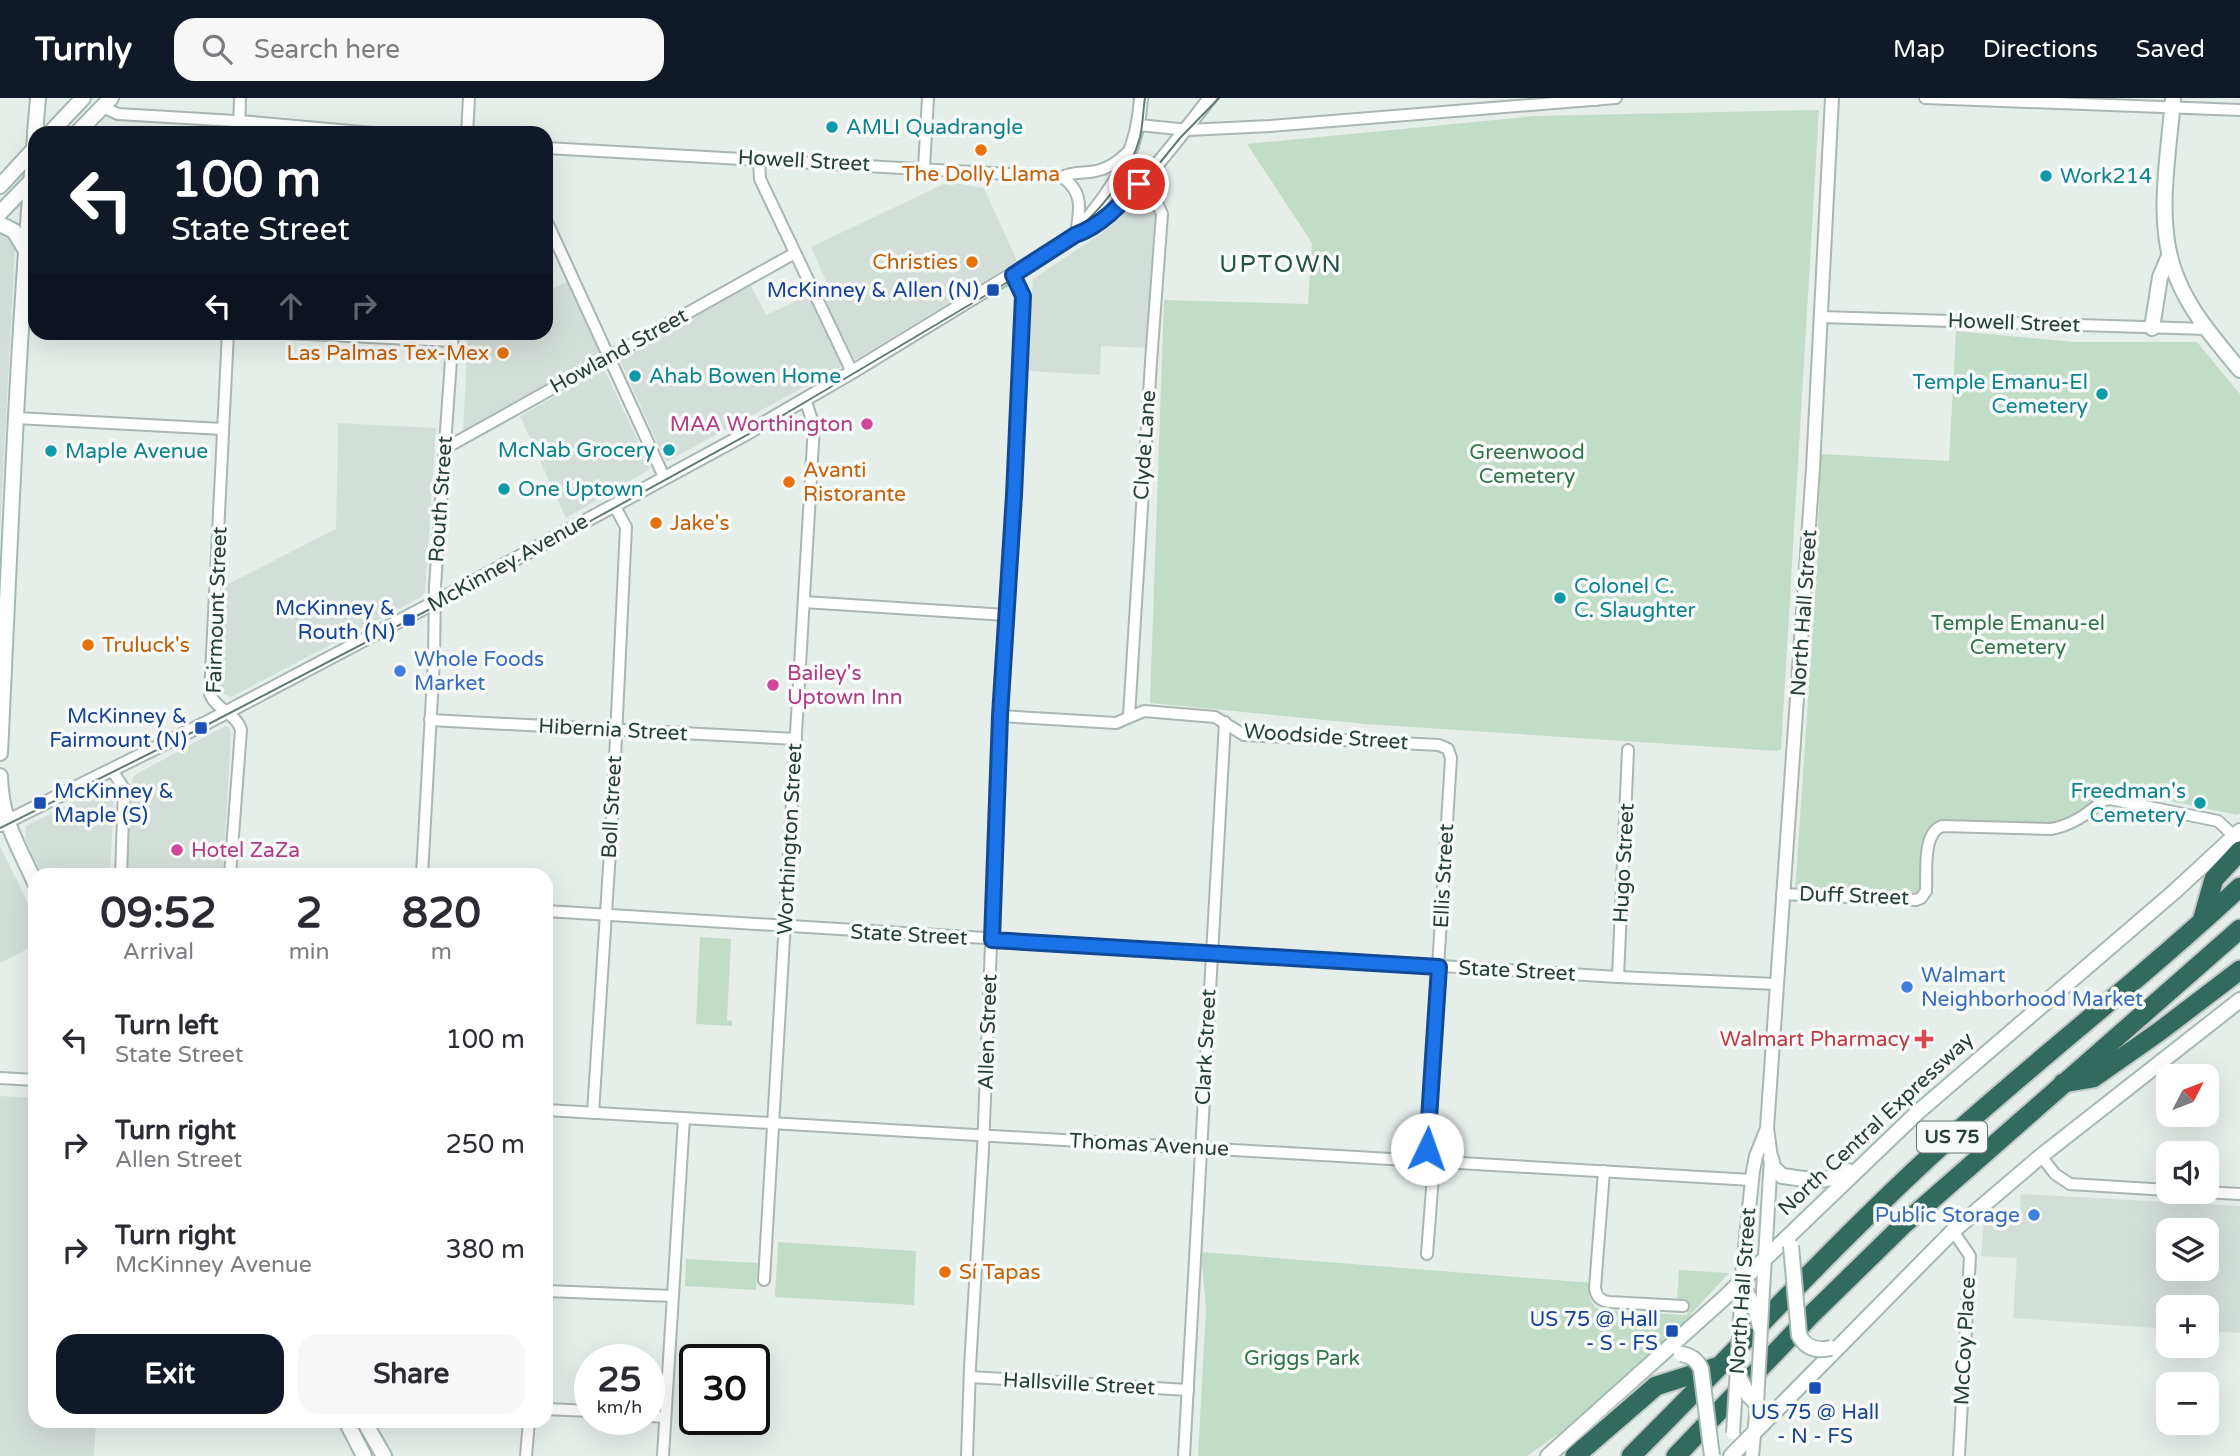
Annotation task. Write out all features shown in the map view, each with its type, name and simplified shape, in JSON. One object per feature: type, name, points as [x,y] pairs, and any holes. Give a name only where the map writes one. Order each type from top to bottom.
[{"type":"highway","points":[[2202,922],[2214,879],[2238,840]]},
{"type":"highway","name":"US 75","points":[[1631,1456],[1839,1244],[1924,1162],[2240,887]]},
{"type":"highway","name":"US 75","points":[[1676,1456],[1811,1315],[1904,1224],[2240,929]]},
{"type":"highway","points":[[2062,1083],[2092,1078],[2160,1031],[2240,970]]},
{"type":"highway","points":[[1575,1456],[1656,1386],[1717,1367]]},
{"type":"main road","points":[[36,126],[37,98]]},
{"type":"main road","points":[[57,126],[83,98]]},
{"type":"main road","points":[[2173,102],[2165,213],[2169,256],[2185,295],[2207,330],[2240,370]]},
{"type":"main road","points":[[84,126],[106,103]]},
{"type":"main road","points":[[0,186],[28,151]]},
{"type":"main road","points":[[0,213],[28,183]]},
{"type":"main road","points":[[0,224],[14,231],[24,244],[26,252]]},
{"type":"main road","points":[[0,753],[28,231]]},
{"type":"main road","points":[[2152,328],[2160,277],[2169,256]]},
{"type":"main road","points":[[0,776],[3,824],[28,870]]},
{"type":"main road","name":"North Central Expressway","points":[[1548,1456],[1663,1354],[1743,1293],[1764,1257],[1928,1103],[2238,840]]},
{"type":"main road","points":[[1731,1456],[1953,1231],[2041,1156],[2240,1000]]},
{"type":"main road","points":[[1771,1158],[1773,1167],[1782,1176],[1822,1180],[1833,1179],[1862,1164]]},
{"type":"main road","points":[[1797,1226],[1791,1246],[1799,1335],[1807,1346],[1819,1350],[1831,1348],[1846,1339]]},
{"type":"main road","points":[[1743,1293],[1757,1313],[1760,1327]]},
{"type":"main road","points":[[1663,1354],[1689,1355],[1697,1361],[1701,1370],[1712,1456]]},
{"type":"main road","points":[[1737,1373],[1759,1408],[1773,1408],[1785,1401]]},
{"type":"main road","points":[[350,1428],[364,1456]]},
{"type":"main road","points":[[368,1428],[384,1456]]},
{"type":"main road","points":[[1538,1456],[1575,1433]]},
{"type":"street","points":[[239,126],[240,98]]},
{"type":"street","points":[[467,126],[469,98]]},
{"type":"street","points":[[923,168],[928,98]]},
{"type":"street","points":[[1141,98],[1139,125],[1185,130],[1616,98]]},
{"type":"street","name":"McKinney Avenue","points":[[3,824],[226,713],[434,604],[805,399],[1075,235],[1087,231],[1125,200],[1210,98]]},
{"type":"street","name":"North Hall Street","points":[[1752,1456],[1759,1408],[1760,1327],[1771,1158],[1767,1128],[1814,468],[1832,98]]},
{"type":"street","points":[[1925,98],[2173,102],[2240,110]]},
{"type":"street","points":[[106,103],[118,114],[230,126]]},
{"type":"street","name":"McKinney Avenue","points":[[1075,235],[1123,170],[1139,125]]},
{"type":"street","name":"Howell Street","points":[[553,148],[1062,177],[1070,173],[1101,171],[1132,148]]},
{"type":"street","points":[[759,159],[760,179],[852,372]]},
{"type":"street","points":[[1062,177],[1072,185],[1081,203],[1075,235]]},
{"type":"street","name":"Clyde Lane","points":[[1129,716],[1162,214],[1155,198],[1139,184]]},
{"type":"street","points":[[553,235],[664,477]]},
{"type":"street","name":"Howland Street","points":[[444,449],[795,253]]},
{"type":"street","name":"Allen Street","points":[[967,1456],[984,1135],[1000,716],[1023,296],[1013,275]]},
{"type":"street","name":"Howell Street","points":[[1821,317],[2207,330]]},
{"type":"street","name":"Fairmount Street","points":[[228,340],[210,694],[213,702],[239,724],[241,730],[231,868]]},
{"type":"street","name":"Routh Street","points":[[422,868],[434,659],[434,604],[453,340]]},
{"type":"street","name":"Worthington Street","points":[[764,1280],[814,426],[805,399]]},
{"type":"street","points":[[16,418],[223,429]]},
{"type":"street","name":"Boll Street","points":[[593,1113],[626,527],[614,505]]},
{"type":"street","points":[[804,602],[1006,615]]},
{"type":"street","name":"Woodside Street","points":[[1000,716],[1116,723],[1144,711],[1210,716],[1244,735],[1439,745],[1448,749]]},
{"type":"street","name":"Hibernia Street","points":[[430,720],[796,739]]},
{"type":"street","name":"Clark Street","points":[[1184,1456],[1225,722]]},
{"type":"street","name":"Ellis Street","points":[[1427,1254],[1433,1176],[1427,1145],[1451,758],[1448,749]]},
{"type":"street","name":"Hugo Street","points":[[1618,977],[1628,750]]},
{"type":"street","points":[[112,770],[124,789],[121,868]]},
{"type":"street","name":"Duff Street","points":[[1782,894],[1916,900],[1924,894],[1929,838],[1935,828],[2051,829],[2071,824],[2104,800],[2110,799],[2218,821],[2238,840]]},
{"type":"street","name":"State Street","points":[[553,911],[1439,967],[1776,984]]},
{"type":"street","points":[[0,1078],[28,1080]]},
{"type":"street","name":"Thomas Avenue","points":[[553,1110],[1752,1180]]},
{"type":"street","points":[[665,1417],[684,1118]]},
{"type":"street","name":"North Hall Street","points":[[1731,1456],[1752,1180],[1756,1156],[1767,1128]]},
{"type":"street","points":[[2041,1156],[2055,1174],[2070,1184],[2156,1189]]},
{"type":"street","points":[[1604,1171],[1595,1288],[1599,1299],[1609,1302],[1683,1306]]},
{"type":"street","points":[[2219,1193],[2240,1194]]},
{"type":"street","name":"McCoy Place","points":[[1953,1231],[1970,1256],[1959,1456]]},
{"type":"street","points":[[553,1291],[673,1296]]},
{"type":"street","name":"Hallsville Street","points":[[970,1377],[1188,1390]]},
{"type":"street","points":[[553,1409],[574,1410]]},
{"type":"street","points":[[526,1456],[528,1428]]},
{"type":"street","points":[[663,1456],[664,1435]]},
{"type":"shaded area","points":[[948,182],[984,188],[1017,261],[865,354],[666,462],[617,354],[749,282],[766,315],[828,286],[811,247]]},
{"type":"shaded area","points":[[1136,204],[1151,207],[1155,212],[1147,348],[1101,346],[1100,375],[1026,371],[1033,279],[1102,233]]},
{"type":"shaded area","points":[[0,230],[9,233],[15,244],[0,534]]},
{"type":"shaded area","points":[[567,282],[600,354],[463,431],[468,340],[553,340],[553,288]]},
{"type":"shaded area","points":[[600,371],[605,371],[649,464],[649,470],[566,518],[520,416]]},
{"type":"shaded area","points":[[338,423],[436,428],[425,592],[421,597],[239,693],[231,697],[225,695],[219,689],[218,682],[222,587],[336,529]]},
{"type":"shaded area","points":[[225,726],[229,727],[231,732],[223,868],[126,868],[133,776]]},
{"type":"shaded area","points":[[101,788],[110,790],[114,798],[110,868],[39,868],[25,838],[26,826]]},
{"type":"shaded area","points":[[0,846],[28,904],[28,949],[0,963]]},
{"type":"shaded area","points":[[0,1096],[28,1098],[28,1428],[96,1428],[94,1456],[0,1456]]},
{"type":"shaded area","points":[[2021,1194],[2156,1201],[2156,1204],[2240,1206],[2240,1333],[2219,1332],[2219,1295],[2156,1295],[2156,1328],[2013,1318],[2017,1258],[1981,1256],[1984,1220],[2019,1222]]},
{"type":"green space","name":"Greenwood Cemetery","points":[[1819,110],[1781,749],[1777,751],[1366,724],[1150,703],[1164,300],[1308,304],[1312,243],[1247,144],[1535,116]]},
{"type":"green space","name":"Temple Emanu-el Cemetery","points":[[1956,331],[2075,342],[2197,342],[2240,394],[2240,813],[2238,815],[2126,792],[2063,822],[1938,822],[1928,830],[1922,846],[1923,888],[1915,895],[1795,892],[1816,581],[1821,454],[1949,461]]},
{"type":"green space","points":[[700,937],[731,939],[727,1020],[732,1021],[732,1026],[696,1024]]},
{"type":"green space","points":[[778,1242],[916,1251],[914,1305],[775,1297]]},
{"type":"green space","name":"Griggs Park","points":[[1201,1252],[1593,1283],[1589,1297],[1595,1307],[1602,1310],[1687,1315],[1688,1301],[1677,1299],[1679,1270],[1729,1273],[1690,1315],[1694,1317],[1588,1413],[1527,1456],[1198,1456],[1206,1308]]},
{"type":"green space","points":[[686,1259],[758,1263],[756,1290],[685,1286]]},
{"type":"tram line","points":[[1079,228],[1098,209],[1124,175],[1140,137],[1145,98]]},
{"type":"tram line","points":[[0,828],[434,607],[785,414],[998,288],[1112,214],[1141,186],[1180,138],[1219,98]]},
{"type":"place","name":"AMLI Quadrangle","points":[[832,127]]},
{"type":"place","name":"The Dolly Llama","points":[[981,150]]},
{"type":"place","name":"Work214","points":[[2046,176]]},
{"type":"place","name":"Christies","points":[[972,262]]},
{"type":"place","name":"McKinney & Allen (N)","points":[[993,290]]},
{"type":"place","name":"Las Palmas Tex-Mex","points":[[503,353]]},
{"type":"place","name":"Ahab Bowen Home","points":[[635,376]]},
{"type":"place","name":"Temple Emanu-El Cemetery","points":[[2102,394]]},
{"type":"place","name":"MAA Worthington","points":[[867,424]]},
{"type":"place","name":"McNab Grocery","points":[[669,450]]},
{"type":"place","name":"Maple Avenue","points":[[51,451]]},
{"type":"place","name":"Avanti Ristorante","points":[[789,482]]},
{"type":"place","name":"One Uptown","points":[[504,489]]},
{"type":"place","name":"Jake's","points":[[656,523]]},
{"type":"place","name":"Colonel C. C. Slaughter","points":[[1560,598]]},
{"type":"place","name":"McKinney & Routh (N)","points":[[409,620]]},
{"type":"place","name":"Truluck's","points":[[88,645]]},
{"type":"place","name":"Whole Foods Market","points":[[400,671]]},
{"type":"place","name":"Bailey's Uptown Inn","points":[[773,685]]},
{"type":"place","name":"McKinney & Fairmount (N)","points":[[201,728]]},
{"type":"place","name":"McKinney & Maple (S)","points":[[40,803]]},
{"type":"place","name":"Freedman's Cemetery","points":[[2200,803]]},
{"type":"place","name":"Hotel ZaZa","points":[[177,850]]},
{"type":"place","name":"Walmart Neighborhood Market","points":[[1907,987]]},
{"type":"place","name":"Walmart Pharmacy","points":[[1924,1039]]},
{"type":"place","name":"Public Storage","points":[[2034,1215]]},
{"type":"place","name":"Sí Tapas","points":[[945,1272]]},
{"type":"place","name":"US 75 @ Hall - S - FS","points":[[1672,1331]]},
{"type":"place","name":"US 75 @ Hall - N - FS","points":[[1815,1388]]},
{"type":"district","name":"UPTOWN","points":[[1281,264]]},
{"type":"route","points":[[1139,184],[1101,221],[1013,275],[1023,296],[1000,716],[992,940],[1439,967],[1427,1149]]}]
